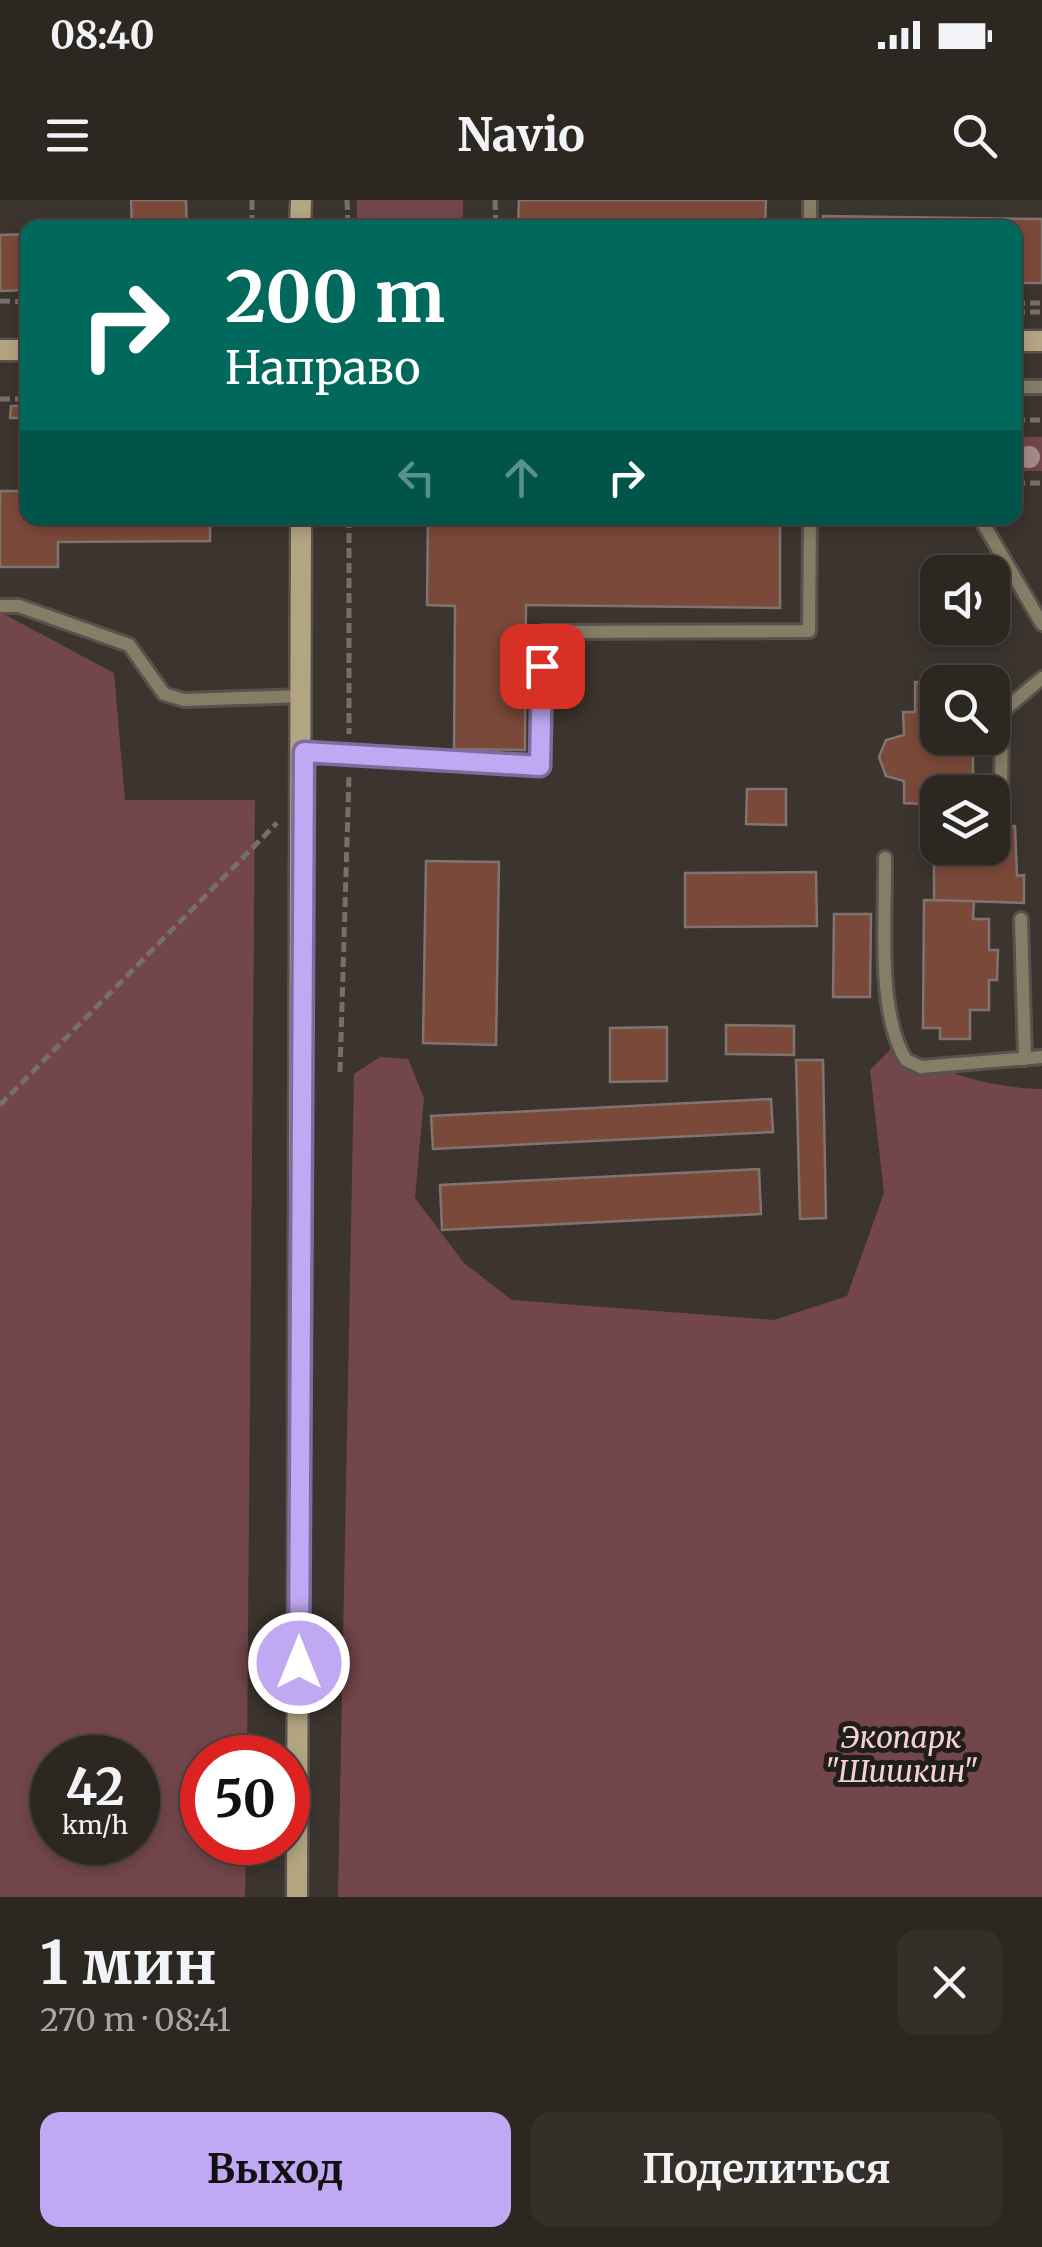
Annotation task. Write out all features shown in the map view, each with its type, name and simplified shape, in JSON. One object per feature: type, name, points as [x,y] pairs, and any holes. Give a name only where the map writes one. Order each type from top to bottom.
[{"type":"main road","points":[[298,1897],[302,525]]},
{"type":"lane","points":[[304,752],[540,766],[543,632],[809,632],[810,525]]},
{"type":"lane","points":[[984,525],[1041,621]]},
{"type":"lane","points":[[0,606],[19,606],[130,644],[164,694],[184,700],[304,696]]},
{"type":"lane","points":[[1000,775],[1002,712],[1042,678]]},
{"type":"lane","points":[[885,858],[887,979],[897,1040],[906,1060],[921,1066],[1042,1057]]},
{"type":"lane","points":[[1020,919],[1024,1059]]},
{"type":"path","points":[[340,1072],[350,756],[349,525]]},
{"type":"path","points":[[0,1106],[304,796]]},
{"type":"green space","points":[[357,200],[463,200],[463,220],[357,220]]},
{"type":"green space","points":[[1022,437],[1042,437],[1042,471],[1022,471]]},
{"type":"green space","points":[[0,612],[114,673],[125,800],[255,800],[247,1735],[180,1735],[180,1865],[246,1865],[245,1897],[0,1897]]},
{"type":"green space","name":"Экопарк \"Шишкин\"","points":[[894,1046],[965,1077],[1003,1086],[1042,1089],[1042,1897],[338,1897],[354,1074],[380,1057],[408,1059],[424,1098],[415,1198],[464,1263],[512,1300],[774,1320],[847,1296],[884,1193],[870,1070]]},
{"type":"building","points":[[131,200],[186,200],[187,220],[132,220]]},
{"type":"building","points":[[519,200],[766,200],[765,220],[518,220]]},
{"type":"building","points":[[823,216],[1042,219],[1042,283],[1022,283],[1022,220],[823,220]]},
{"type":"building","points":[[20,234],[20,290],[0,291],[0,235]]},
{"type":"building","points":[[11,406],[20,406],[20,418],[10,418]]},
{"type":"building","points":[[0,491],[20,491],[20,525],[210,525],[210,541],[58,542],[58,567],[0,567]]},
{"type":"building","points":[[428,525],[780,525],[780,608],[526,605],[525,750],[454,749],[455,606],[427,605]]},
{"type":"building","points":[[915,682],[920,682],[920,755],[973,755],[973,775],[920,775],[920,804],[904,803],[904,781],[886,776],[879,757],[886,740],[904,735],[903,712],[915,712]]},
{"type":"building","points":[[747,789],[786,789],[786,825],[746,824]]},
{"type":"building","points":[[1010,826],[1015,826],[1017,876],[1024,875],[1024,903],[934,900],[934,865],[1010,865]]},
{"type":"building","points":[[426,861],[499,862],[496,1045],[423,1043]]},
{"type":"building","points":[[816,872],[817,926],[685,927],[685,873]]},
{"type":"building","points":[[924,900],[974,901],[973,919],[989,919],[989,950],[998,950],[997,980],[989,980],[989,1010],[970,1010],[970,1039],[940,1039],[940,1028],[923,1028]]},
{"type":"building","points":[[834,914],[871,914],[870,997],[833,997]]},
{"type":"building","points":[[726,1025],[794,1026],[794,1055],[726,1054]]},
{"type":"building","points":[[667,1027],[667,1081],[610,1082],[610,1028]]},
{"type":"building","points":[[796,1060],[823,1060],[826,1218],[800,1219]]},
{"type":"building","points":[[771,1099],[773,1132],[433,1149],[431,1116]]},
{"type":"building","points":[[759,1169],[761,1214],[442,1230],[440,1185]]},
{"type":"route","points":[[299,1663],[304,752],[540,766],[542,666]]}]
